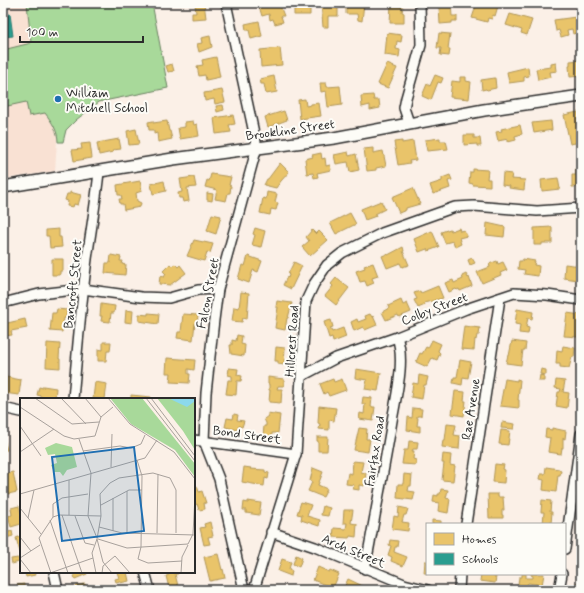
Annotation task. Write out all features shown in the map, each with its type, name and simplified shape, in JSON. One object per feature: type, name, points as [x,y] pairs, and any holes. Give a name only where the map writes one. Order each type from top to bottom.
[{"type":"street","name":"Falcon Street","points":[[226,3],[257,147],[218,289],[206,393],[204,441],[219,479],[244,590]]},
{"type":"street","points":[[409,123],[404,108],[421,45],[420,3]]},
{"type":"street","name":"Brookline Street","points":[[3,187],[173,159],[334,138],[409,123],[581,96]]},
{"type":"street","name":"Bancroft Street","points":[[73,398],[83,289],[99,172]]},
{"type":"street","name":"Hillcrest Road","points":[[254,590],[296,454],[306,301],[314,284],[327,265],[342,253],[382,233],[454,207],[474,206],[537,211],[581,208]]},
{"type":"street","points":[[3,303],[39,294],[83,289],[141,297],[169,298],[198,290],[218,289]]},
{"type":"street","name":"Colby Street","points":[[302,376],[336,358],[397,337],[466,309],[514,293],[547,295],[581,300]]},
{"type":"street","name":"Rae Avenue","points":[[466,523],[500,298]]},
{"type":"street","name":"Fairfax Road","points":[[365,568],[379,497],[400,372],[401,347],[397,337]]},
{"type":"street","points":[[3,408],[20,412]]},
{"type":"street","points":[[566,542],[581,434]]},
{"type":"street","name":"Bond Street","points":[[195,440],[296,454]]},
{"type":"street","name":"Arch Street","points":[[271,532],[315,547],[404,584],[428,590]]},
{"type":"street","points":[[54,573],[58,590]]},
{"type":"street","points":[[145,573],[150,590]]},
{"type":"street","points":[[459,590],[460,575]]},
{"type":"street","points":[[559,590],[562,575]]},
{"type":"shaded area","name":"William Mitchell School","points":[[3,3],[152,3],[168,88],[59,111],[55,171],[3,179]]},
{"type":"green space","name":"William Mitchell School","points":[[27,3],[152,3],[168,88],[99,102],[66,130],[63,142],[58,142],[54,127],[45,113],[29,116],[26,102],[3,107],[3,50],[31,43]]},
{"type":"building: Homes","points":[[204,3],[206,18],[192,19],[192,13],[196,13],[195,4]]},
{"type":"building: Homes","points":[[258,3],[279,3],[284,16],[281,16],[283,22],[275,24],[273,19],[270,20],[269,14],[262,16]]},
{"type":"building: Homes","points":[[310,3],[310,15],[294,15],[294,4]]},
{"type":"building: Homes","points":[[321,3],[338,3],[338,16],[328,16],[328,27],[323,27]]},
{"type":"building: Homes","points":[[346,3],[364,3],[362,21],[358,20],[357,14],[346,14]]},
{"type":"building: Homes","points":[[391,3],[401,3],[401,7],[403,7],[402,12],[404,13],[404,23],[390,23]]},
{"type":"building: Homes","points":[[436,3],[451,3],[452,16],[457,16],[457,21],[440,24],[439,7],[436,7]]},
{"type":"building: Homes","points":[[477,3],[487,5],[488,3],[498,6],[495,16],[493,15],[492,19],[488,18],[487,22],[472,18]]},
{"type":"building: Homes","points":[[510,14],[532,20],[527,35],[521,33],[522,30],[506,25]]},
{"type":"building: Homes","points":[[576,17],[579,32],[573,34],[572,29],[567,30],[568,35],[561,37],[559,30],[556,31],[554,20]]},
{"type":"building: Homes","points":[[259,21],[262,36],[251,39],[249,30],[246,30],[245,24]]},
{"type":"building: Homes","points":[[387,33],[402,35],[401,42],[397,41],[396,49],[400,50],[399,57],[385,55]]},
{"type":"building: Homes","points":[[439,33],[450,34],[448,49],[450,49],[449,56],[440,55],[441,48],[437,48]]},
{"type":"building: Homes","points":[[210,36],[212,47],[199,52],[197,44],[202,43],[201,38]]},
{"type":"building: Homes","points":[[280,48],[282,65],[261,67],[260,50]]},
{"type":"building: Homes","points":[[216,57],[220,77],[206,80],[205,75],[199,76],[197,66],[203,65],[202,60]]},
{"type":"building: Homes","points":[[580,60],[581,76],[570,77],[570,61]]},
{"type":"building: Homes","points":[[556,63],[557,71],[550,72],[551,77],[538,80],[536,69],[551,67],[551,64]]},
{"type":"building: Homes","points":[[172,64],[174,71],[168,72],[166,66]]},
{"type":"building: Homes","points":[[387,64],[397,68],[388,88],[378,84]]},
{"type":"building: Homes","points":[[528,67],[529,76],[524,77],[524,81],[509,83],[507,72]]},
{"type":"building: Homes","points":[[435,75],[443,78],[441,83],[438,82],[431,100],[422,96],[427,84],[430,86]]},
{"type":"building: Homes","points":[[274,76],[277,92],[266,94],[264,84],[261,84],[260,79]]},
{"type":"building: Homes","points":[[460,77],[466,77],[466,81],[471,82],[469,99],[450,97],[452,81],[460,82]]},
{"type":"building: Homes","points":[[495,78],[496,88],[482,90],[481,80]]},
{"type":"building: Homes","points":[[320,83],[326,83],[327,87],[340,86],[342,105],[328,107],[326,91],[321,92]]},
{"type":"building: Homes","points":[[222,90],[225,102],[215,104],[214,99],[205,101],[204,93]]},
{"type":"building: Homes","points":[[373,95],[374,100],[379,100],[380,108],[370,110],[370,105],[362,107],[361,96]]},
{"type":"building: Homes","points":[[305,99],[306,106],[319,103],[321,116],[300,119],[298,100]]},
{"type":"building: Homes","points":[[223,105],[224,110],[217,112],[216,106]]},
{"type":"building: Homes","points":[[284,111],[287,120],[268,127],[265,117]]},
{"type":"building: Homes","points":[[578,112],[581,126],[581,142],[570,144],[564,115]]},
{"type":"building: Homes","points":[[233,115],[235,124],[229,125],[231,132],[216,134],[214,118]]},
{"type":"building: Homes","points":[[153,121],[153,123],[167,121],[172,139],[158,142],[157,133],[154,134],[154,130],[149,130],[148,122]]},
{"type":"building: Homes","points":[[193,121],[194,125],[197,124],[199,136],[180,139],[178,128],[185,127],[185,122]]},
{"type":"building: Homes","points":[[551,121],[552,130],[534,133],[532,123]]},
{"type":"building: Homes","points":[[520,125],[522,134],[515,136],[516,140],[508,142],[508,139],[498,141],[496,132],[502,131],[501,129]]},
{"type":"building: Homes","points":[[136,129],[139,144],[129,145],[127,131]]},
{"type":"building: Homes","points":[[464,135],[474,135],[474,138],[480,138],[481,146],[477,146],[477,144],[464,145]]},
{"type":"building: Homes","points":[[440,138],[440,141],[446,141],[448,149],[427,151],[425,140]]},
{"type":"building: Homes","points":[[119,139],[121,149],[99,155],[97,143]]},
{"type":"building: Homes","points":[[402,141],[402,143],[413,141],[416,160],[409,161],[410,163],[398,165],[394,142]]},
{"type":"building: Homes","points":[[90,143],[92,158],[74,161],[72,150],[82,149],[81,144]]},
{"type":"building: Homes","points":[[373,148],[373,153],[383,151],[386,166],[376,168],[376,170],[367,171],[364,149]]},
{"type":"building: Homes","points":[[348,152],[349,156],[356,154],[359,170],[350,172],[348,162],[336,164],[334,155]]},
{"type":"building: Homes","points":[[321,153],[322,159],[325,158],[326,166],[330,165],[331,170],[317,173],[318,177],[314,178],[313,173],[307,174],[305,159],[313,157],[312,155]]},
{"type":"building: Homes","points":[[280,163],[289,172],[276,188],[264,185],[267,179]]},
{"type":"building: Homes","points":[[576,168],[581,168],[581,187],[572,187],[572,175],[576,175]]},
{"type":"building: Homes","points":[[473,169],[488,170],[487,179],[490,179],[490,186],[473,185],[469,183],[470,172],[473,172]]},
{"type":"building: Homes","points":[[503,173],[512,174],[511,179],[525,180],[524,190],[509,188],[510,186],[502,185]]},
{"type":"building: Homes","points":[[211,174],[231,177],[229,185],[231,186],[230,193],[228,193],[226,201],[215,199],[217,190],[205,187]]},
{"type":"building: Homes","points":[[450,175],[452,180],[448,181],[450,188],[433,194],[430,185],[442,181],[442,178]]},
{"type":"building: Homes","points":[[194,177],[196,187],[187,188],[189,201],[183,202],[182,198],[179,198],[178,193],[182,192],[180,179]]},
{"type":"building: Homes","points":[[558,178],[560,189],[542,191],[541,180]]},
{"type":"building: Homes","points":[[140,181],[142,191],[136,193],[137,201],[141,203],[140,207],[124,210],[123,204],[120,204],[119,199],[122,199],[121,195],[118,195],[117,185]]},
{"type":"building: Homes","points":[[164,181],[166,191],[153,194],[151,184]]},
{"type":"building: Homes","points":[[413,188],[420,204],[406,208],[406,210],[399,213],[392,197]]},
{"type":"building: Homes","points":[[70,192],[81,195],[78,205],[74,204],[73,207],[67,206],[68,201],[65,200],[67,194],[70,194]]},
{"type":"building: Homes","points":[[267,192],[277,194],[275,202],[278,203],[276,210],[271,209],[270,215],[260,213],[263,198],[266,199]]},
{"type":"building: Homes","points":[[207,193],[213,194],[212,201],[207,200]]},
{"type":"building: Homes","points":[[381,201],[385,209],[375,214],[376,216],[365,220],[361,209]]},
{"type":"building: Homes","points":[[350,213],[356,224],[336,234],[330,223]]},
{"type":"building: Homes","points":[[212,214],[221,216],[216,234],[207,231]]},
{"type":"building: Homes","points":[[3,219],[6,229],[3,230]]},
{"type":"building: Homes","points":[[578,220],[581,220],[581,244],[577,244]]},
{"type":"building: Homes","points":[[487,223],[505,227],[504,237],[486,235]]},
{"type":"building: Homes","points":[[552,227],[552,243],[534,245],[534,228]]},
{"type":"building: Homes","points":[[255,228],[265,231],[261,247],[252,245],[255,235],[253,234]]},
{"type":"building: Homes","points":[[459,228],[460,231],[464,230],[467,236],[459,238],[461,244],[455,247],[453,241],[445,243],[441,232]]},
{"type":"building: Homes","points":[[59,229],[59,237],[61,237],[62,247],[50,248],[49,236],[46,236],[46,230]]},
{"type":"building: Homes","points":[[312,230],[316,234],[319,231],[328,240],[310,256],[302,247],[309,241],[306,237]]},
{"type":"building: Homes","points":[[432,231],[439,247],[428,251],[427,249],[419,252],[414,239]]},
{"type":"building: Homes","points":[[194,240],[213,244],[210,253],[207,252],[204,261],[187,256]]},
{"type":"building: Homes","points":[[403,247],[403,251],[409,265],[402,267],[400,263],[387,268],[382,256],[388,255]]},
{"type":"building: Homes","points":[[111,255],[121,257],[120,261],[123,261],[122,264],[126,265],[125,275],[105,273],[106,263],[110,263]]},
{"type":"building: Homes","points":[[248,256],[262,261],[258,272],[253,270],[249,283],[238,279],[242,265],[245,266]]},
{"type":"building: Homes","points":[[472,258],[475,263],[470,265],[468,260]]},
{"type":"building: Homes","points":[[52,259],[63,259],[63,271],[60,271],[60,275],[52,275]]},
{"type":"building: Homes","points":[[523,259],[535,261],[534,265],[539,266],[538,276],[524,274],[525,270],[518,269],[519,261],[522,261]]},
{"type":"building: Homes","points":[[497,261],[498,264],[503,262],[507,270],[500,273],[501,275],[482,283],[477,272],[490,267],[489,264]]},
{"type":"building: Homes","points":[[294,262],[302,266],[291,289],[283,285],[287,277],[288,278],[288,274]]},
{"type":"building: Homes","points":[[373,263],[378,276],[372,278],[374,283],[367,286],[365,281],[360,282],[356,271]]},
{"type":"building: Homes","points":[[170,264],[172,266],[175,264],[178,267],[180,265],[186,273],[170,285],[159,284],[160,276],[164,277],[166,274],[163,271]]},
{"type":"building: Homes","points":[[565,264],[581,266],[581,282],[578,282],[578,280],[564,278]]},
{"type":"building: Homes","points":[[466,274],[468,278],[469,277],[472,286],[460,291],[459,289],[456,289],[449,292],[445,283],[453,280],[454,283],[463,279],[462,276]]},
{"type":"building: Homes","points":[[336,278],[349,288],[336,305],[325,296],[333,286],[331,284]]},
{"type":"building: Homes","points":[[438,286],[443,298],[424,303],[425,305],[418,308],[414,300],[417,299],[414,293],[420,291],[421,293]]},
{"type":"building: Homes","points":[[241,292],[249,293],[247,319],[243,318],[242,322],[232,321],[234,307],[239,308]]},
{"type":"building: Homes","points":[[401,300],[403,305],[407,303],[411,312],[386,320],[382,312],[389,308],[388,306]]},
{"type":"building: Homes","points":[[277,301],[292,303],[285,330],[275,328],[278,307],[276,307]]},
{"type":"building: Homes","points":[[101,304],[115,306],[114,313],[111,313],[110,322],[101,321]]},
{"type":"building: Homes","points":[[57,309],[67,310],[62,332],[50,331],[52,313],[56,313]]},
{"type":"building: Homes","points":[[517,309],[533,312],[532,319],[528,318],[526,327],[529,328],[528,334],[519,333],[520,325],[515,324]]},
{"type":"building: Homes","points":[[126,310],[133,311],[132,323],[125,322]]},
{"type":"building: Homes","points":[[148,313],[159,314],[158,324],[139,321],[139,314],[148,315]]},
{"type":"building: Homes","points":[[567,313],[581,315],[578,337],[564,336]]},
{"type":"building: Homes","points":[[183,314],[198,315],[197,323],[195,323],[193,340],[177,338],[178,332],[181,332]]},
{"type":"building: Homes","points":[[370,314],[372,317],[373,316],[377,325],[365,330],[363,327],[354,331],[351,322],[357,319],[358,322],[366,319],[365,316]]},
{"type":"building: Homes","points":[[25,319],[27,328],[11,331],[12,335],[5,336],[5,334],[3,334],[3,324]]},
{"type":"building: Homes","points":[[331,320],[333,327],[330,328],[332,332],[343,328],[346,337],[333,342],[332,337],[329,338],[324,322]]},
{"type":"building: Homes","points":[[464,326],[480,328],[479,335],[477,335],[476,340],[475,339],[474,350],[461,349]]},
{"type":"building: Homes","points":[[237,335],[242,336],[241,344],[245,345],[244,356],[231,354],[230,345],[232,345],[232,340],[236,341]]},
{"type":"building: Homes","points":[[432,340],[441,344],[438,351],[440,353],[437,360],[432,358],[427,367],[416,362],[420,353],[422,354],[426,347],[428,348]]},
{"type":"building: Homes","points":[[512,341],[526,343],[525,350],[523,350],[521,365],[506,363]]},
{"type":"building: Homes","points":[[103,342],[111,342],[110,351],[107,351],[106,361],[98,361],[98,349],[103,350]]},
{"type":"building: Homes","points":[[47,343],[60,344],[60,368],[46,367]]},
{"type":"building: Homes","points":[[563,346],[575,348],[574,357],[572,357],[569,368],[560,367],[560,364],[556,364],[557,350],[562,351]]},
{"type":"building: Homes","points":[[276,347],[285,348],[284,365],[278,364],[278,361],[275,361]]},
{"type":"building: Homes","points":[[167,358],[195,360],[194,370],[188,369],[188,374],[190,374],[189,383],[170,382],[171,373],[166,373]]},
{"type":"building: Homes","points":[[460,360],[471,362],[468,378],[463,377],[462,385],[453,383],[454,377],[457,377]]},
{"type":"building: Homes","points":[[229,368],[238,369],[237,375],[242,376],[241,381],[237,381],[236,395],[226,394],[228,380],[232,380],[232,376],[228,375]]},
{"type":"building: Homes","points":[[356,369],[381,373],[378,391],[365,389],[367,380],[355,378]]},
{"type":"building: Homes","points":[[541,369],[546,370],[546,375],[540,374]]},
{"type":"building: Homes","points":[[3,375],[21,380],[19,395],[3,393]]},
{"type":"building: Homes","points":[[419,375],[428,377],[426,385],[424,385],[422,399],[411,397],[413,383],[418,384]]},
{"type":"building: Homes","points":[[540,375],[544,376],[544,381],[539,381]]},
{"type":"building: Homes","points":[[268,377],[284,379],[284,386],[278,386],[277,389],[282,389],[281,403],[269,402],[270,390]]},
{"type":"building: Homes","points":[[333,379],[334,382],[342,379],[346,390],[329,396],[327,392],[324,394],[320,384]]},
{"type":"building: Homes","points":[[505,379],[520,380],[518,400],[519,408],[500,406]]},
{"type":"building: Homes","points":[[556,380],[565,381],[563,392],[569,393],[567,408],[556,406],[558,392],[560,392],[561,389],[555,388]]},
{"type":"building: Homes","points":[[95,382],[107,384],[105,398],[93,398]]},
{"type":"building: Homes","points":[[43,386],[56,388],[55,398],[41,397],[37,395],[39,387],[43,388]]},
{"type":"building: Homes","points":[[455,391],[465,392],[464,401],[466,401],[464,416],[452,414]]},
{"type":"building: Homes","points":[[131,395],[151,397],[151,398],[131,398]]},
{"type":"building: Homes","points":[[363,397],[372,398],[371,407],[375,407],[373,421],[359,419],[360,413],[364,414],[365,404],[362,404]]},
{"type":"building: Homes","points":[[319,406],[336,408],[334,421],[329,420],[329,430],[319,429]]},
{"type":"building: Homes","points":[[413,408],[422,409],[421,416],[417,416],[417,426],[420,426],[420,432],[407,430],[408,417],[412,418]]},
{"type":"building: Homes","points":[[268,413],[280,415],[278,433],[272,433],[272,437],[263,436],[264,426],[266,426],[264,419],[268,416]]},
{"type":"building: Homes","points":[[234,414],[238,415],[237,420],[244,421],[242,427],[239,426],[238,430],[225,427],[227,418],[233,419]]},
{"type":"building: Homes","points":[[502,422],[515,424],[514,429],[501,428]]},
{"type":"building: Homes","points":[[447,424],[456,425],[454,435],[460,436],[459,449],[442,447],[443,440],[445,440]]},
{"type":"building: Homes","points":[[359,428],[367,429],[366,439],[370,439],[368,452],[354,450]]},
{"type":"building: Homes","points":[[552,428],[566,431],[565,439],[563,438],[563,448],[561,454],[548,452],[550,438],[545,437],[546,429],[552,430]]},
{"type":"building: Homes","points":[[501,430],[510,431],[508,445],[499,444]]},
{"type":"building: Homes","points":[[3,435],[7,450],[3,451]]},
{"type":"building: Homes","points":[[317,437],[328,437],[327,451],[318,451]]},
{"type":"building: Homes","points":[[409,441],[418,442],[417,449],[413,449],[412,451],[414,451],[413,459],[416,460],[416,465],[402,464],[404,450],[408,450]]},
{"type":"building: Homes","points":[[443,454],[451,455],[450,465],[455,466],[453,481],[442,480],[444,463],[442,463]]},
{"type":"building: Homes","points":[[353,461],[363,462],[361,472],[366,473],[364,486],[359,485],[359,490],[353,489],[354,485],[346,484],[348,473],[352,474]]},
{"type":"building: Homes","points":[[495,464],[504,465],[504,483],[493,482]]},
{"type":"building: Homes","points":[[244,467],[265,470],[265,472],[269,473],[268,479],[265,478],[264,486],[242,482]]},
{"type":"building: Homes","points":[[546,467],[559,469],[561,471],[560,475],[558,475],[556,492],[543,490],[544,480],[540,479],[541,474],[545,474]]},
{"type":"building: Homes","points":[[313,468],[323,472],[318,485],[327,489],[323,497],[308,491],[312,482],[310,481]]},
{"type":"building: Homes","points":[[13,472],[17,492],[8,494],[5,484],[3,484],[3,474]]},
{"type":"building: Homes","points":[[404,474],[412,475],[411,486],[409,486],[408,491],[415,492],[413,500],[397,498],[398,484],[403,484]]},
{"type":"building: Homes","points":[[195,486],[197,486],[199,492],[202,491],[206,503],[204,503],[205,509],[199,510],[197,504],[196,505]]},
{"type":"building: Homes","points":[[441,489],[448,490],[446,498],[450,499],[448,513],[438,511],[439,503],[433,502],[434,495],[438,496]]},
{"type":"building: Homes","points":[[488,494],[498,494],[498,497],[503,497],[503,518],[489,518]]},
{"type":"building: Homes","points":[[542,500],[551,501],[551,523],[543,523],[544,512],[541,512]]},
{"type":"building: Homes","points":[[248,501],[261,503],[259,515],[246,513],[246,510],[243,510],[244,502],[248,503]]},
{"type":"building: Homes","points":[[301,502],[311,505],[307,516],[320,520],[319,526],[301,520],[302,515],[297,514]]},
{"type":"building: Homes","points":[[19,506],[20,524],[11,527],[8,516],[12,515],[11,508]]},
{"type":"building: Homes","points":[[323,506],[330,508],[328,516],[321,515]]},
{"type":"building: Homes","points":[[399,507],[408,509],[402,522],[409,523],[408,531],[392,529],[394,516],[398,517]]},
{"type":"building: Homes","points":[[344,510],[353,510],[351,523],[357,524],[356,537],[333,537],[334,528],[346,529],[347,523],[343,523]]},
{"type":"building: Homes","points":[[432,520],[441,521],[441,523],[432,523]]},
{"type":"building: Homes","points":[[210,522],[213,536],[208,537],[210,544],[204,545],[200,528],[205,527],[204,524]]},
{"type":"building: Homes","points":[[12,531],[13,536],[6,538],[5,533]]},
{"type":"building: Homes","points":[[20,536],[20,552],[16,538]]},
{"type":"building: Homes","points":[[390,540],[398,541],[394,552],[407,557],[403,566],[391,561],[392,557],[388,555],[391,546],[389,545]]},
{"type":"building: Homes","points":[[218,554],[225,578],[210,581],[204,557]]},
{"type":"building: Homes","points":[[296,555],[302,558],[299,567],[293,564]]},
{"type":"building: Homes","points":[[18,558],[19,562],[12,564],[11,559]]},
{"type":"building: Homes","points":[[282,559],[291,562],[289,569],[292,571],[291,576],[278,571]]},
{"type":"building: Homes","points":[[425,561],[426,561],[426,573],[424,573]]},
{"type":"building: Homes","points":[[318,567],[329,572],[330,570],[339,574],[333,588],[313,580]]},
{"type":"building: Homes","points":[[25,573],[34,573],[35,575],[26,577]]},
{"type":"building: Homes","points":[[73,573],[87,573],[87,574],[75,579]]},
{"type":"building: Homes","points":[[117,573],[127,573],[129,581],[120,583],[120,581],[116,582],[115,579],[119,578]]},
{"type":"building: Homes","points":[[168,573],[178,573],[175,574],[179,590],[173,590],[173,587],[169,588],[166,576],[169,575]]},
{"type":"building: Homes","points":[[481,575],[494,575],[494,577],[496,577],[495,583],[480,581]]},
{"type":"building: Homes","points":[[522,575],[526,575],[526,578],[533,578],[531,575],[544,575],[542,585],[528,583],[527,586],[518,585],[519,577],[522,577]]},
{"type":"building: Homes","points":[[348,579],[369,589],[343,590]]},
{"type":"building: Homes","points":[[576,583],[581,583],[581,590],[575,590]]},
{"type":"building: Homes","points":[[24,584],[24,589],[17,589],[17,585]]},
{"type":"building: Homes","points":[[85,584],[87,590],[77,590],[76,586]]},
{"type":"building: Homes","points":[[38,586],[38,590],[28,590],[27,588]]},
{"type":"building: Schools","points":[[10,14],[13,36],[4,37],[5,42],[3,43],[3,15]]},
{"type":"place","name":"William Mitchell School","points":[[58,99]]}]
